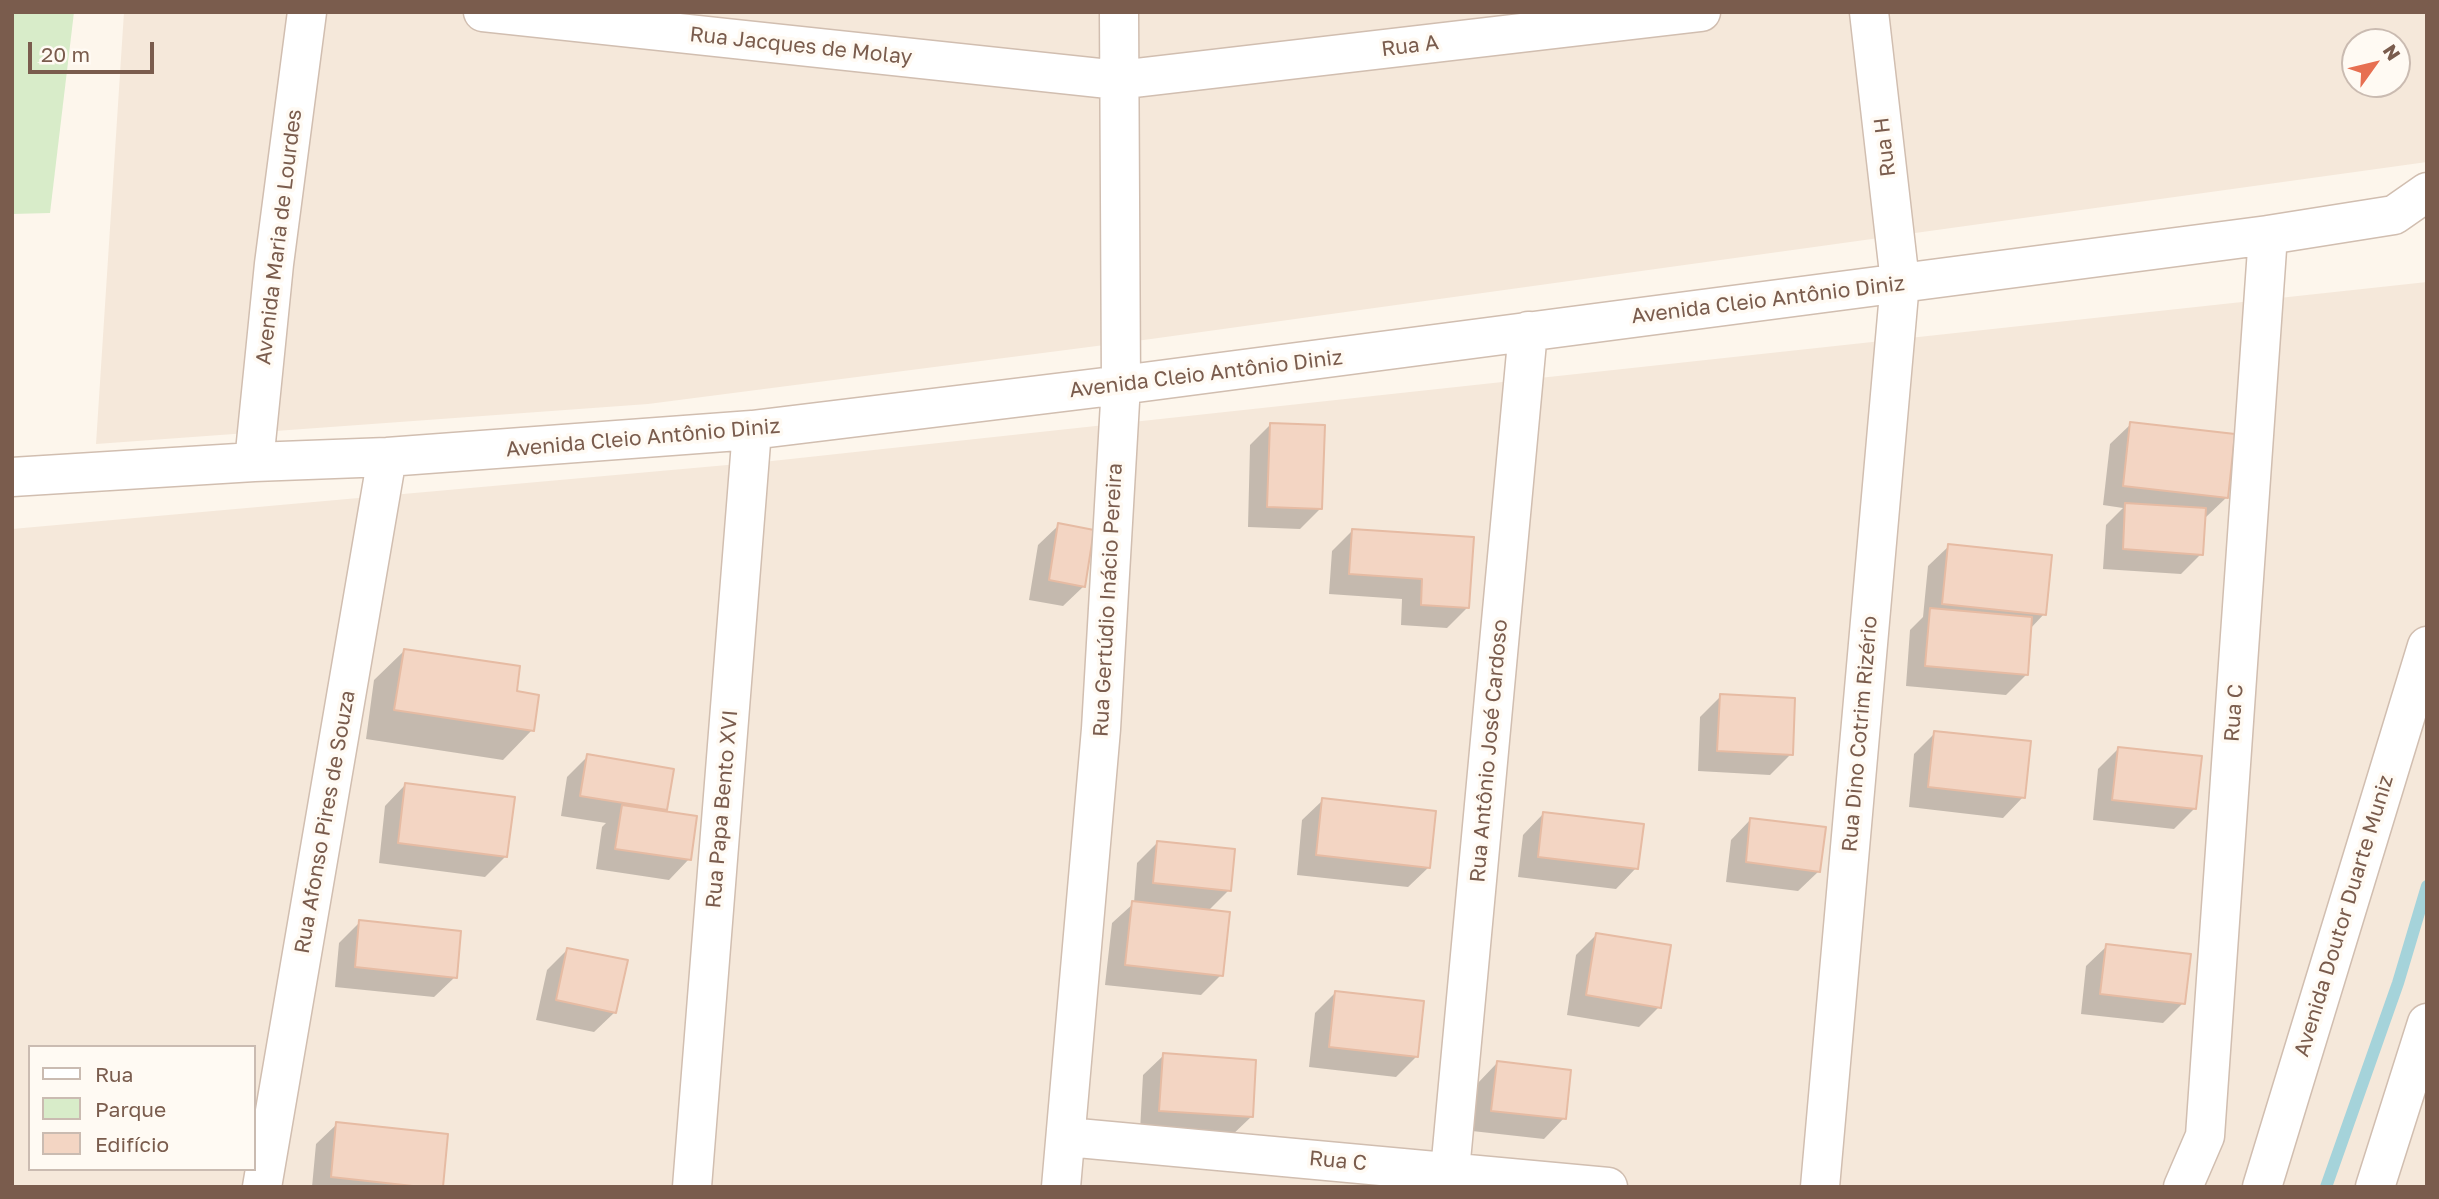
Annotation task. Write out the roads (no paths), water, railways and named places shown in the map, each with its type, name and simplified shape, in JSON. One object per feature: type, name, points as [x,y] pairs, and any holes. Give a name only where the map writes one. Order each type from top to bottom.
[{"type":"street","name":"Avenida Maria de Lourdes","points":[[254,462],[274,264],[307,12]]},
{"type":"street","name":"Rua Jacques de Molay","points":[[483,12],[1118,80]]},
{"type":"street","name":"Rua Gertúdio Inácio Pereira","points":[[1061,1187],[1101,729],[1121,385],[1119,12]]},
{"type":"street","name":"Rua A","points":[[1118,80],[1701,12]]},
{"type":"street","name":"Rua H","points":[[1869,12],[1900,282]]},
{"type":"street","name":"Avenida Cleio Antônio Diniz","points":[[12,477],[387,457],[751,430],[2410,219],[2427,192]]},
{"type":"street","name":"Rua C","points":[[2183,1187],[2205,1136],[2268,235]]},
{"type":"street","name":"Rua Dino Cotrim Rizério","points":[[1820,1187],[1900,282]]},
{"type":"street","name":"Rua Antônio José Cardoso","points":[[1450,1171],[1528,331]]},
{"type":"street","name":"Rua Papa Bento XVI","points":[[692,1187],[751,430]]},
{"type":"street","name":"Rua Afonso Pires de Souza","points":[[262,1187],[387,457]]},
{"type":"street","name":"Avenida Doutor Duarte Muniz","points":[[2262,1187],[2427,646]]},
{"type":"street","points":[[2375,1187],[2427,1023]]},
{"type":"street","name":"Rua C","points":[[1067,1137],[1608,1187]]},
{"type":"waterway","points":[[2326,1187],[2398,983],[2427,886]]}]
